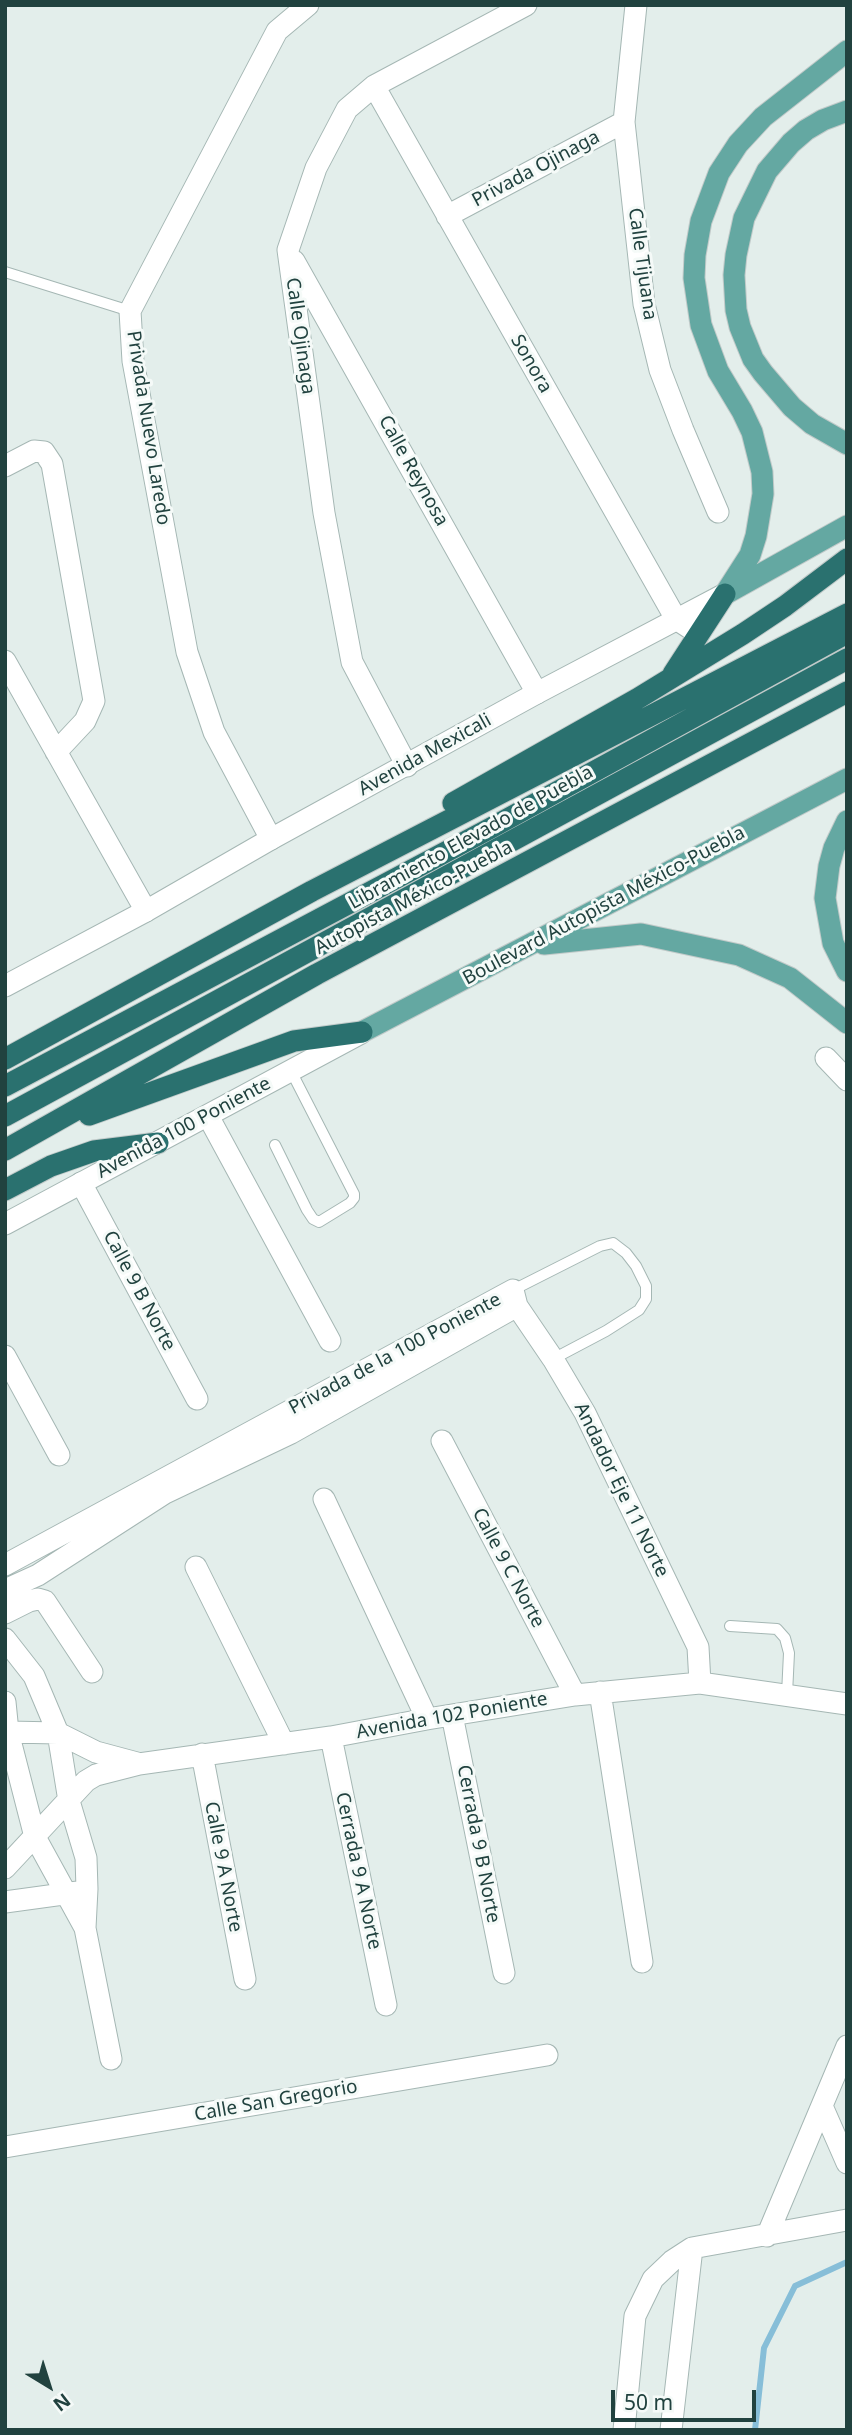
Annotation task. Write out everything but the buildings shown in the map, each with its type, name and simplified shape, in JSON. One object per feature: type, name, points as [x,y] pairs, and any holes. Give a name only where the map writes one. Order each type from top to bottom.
[{"type":"highway","points":[[312,891],[340,866],[670,678],[786,606],[847,559]]},
{"type":"highway","points":[[670,678],[725,594]]},
{"type":"highway","points":[[5,1059],[312,891],[847,614]]},
{"type":"highway","name":"Libramiento Elevado de Puebla","points":[[5,1086],[489,829],[847,634]]},
{"type":"highway","name":"Libramiento Elevado de Puebla","points":[[5,1116],[847,659]]},
{"type":"highway","name":"Autopista México-Puebla","points":[[5,1150],[317,974],[847,692]]},
{"type":"highway","points":[[5,1044],[205,948]]},
{"type":"highway","points":[[34,1135],[294,1041],[362,1032]]},
{"type":"highway","points":[[5,1189],[51,1166],[94,1151],[158,1143]]},
{"type":"main road","points":[[725,594],[750,555],[756,536],[763,495],[762,472],[752,432],[718,371],[701,325],[694,278],[701,220],[719,173],[738,144],[763,117],[847,51]]},
{"type":"main road","points":[[847,111],[823,120],[806,131],[790,143],[766,171],[744,218],[736,255],[734,284],[740,327],[762,373],[792,407],[812,424],[847,444]]},
{"type":"main road","name":"Avenida Mexicali","points":[[725,594],[847,526]]},
{"type":"main road","name":"Boulevard Autopista México-Puebla","points":[[362,1032],[847,779]]},
{"type":"main road","points":[[847,821],[831,857],[825,898],[833,943],[847,971]]},
{"type":"main road","points":[[531,945],[641,934],[711,948],[739,955],[790,978],[847,1023]]},
{"type":"street","name":"Privada Nuevo Laredo","points":[[271,839],[214,732],[187,652],[133,361],[130,311],[278,31],[308,5]]},
{"type":"street","name":"Calle Ojinaga","points":[[407,766],[352,662],[324,513],[288,250],[316,168],[347,109],[374,86],[526,5]]},
{"type":"street","name":"Calle Tijuana","points":[[636,5],[624,122],[648,317],[660,370],[718,512]]},
{"type":"street","name":"Sonora","points":[[374,86],[676,619],[699,634]]},
{"type":"street","name":"Privada Ojinaga","points":[[447,216],[624,122]]},
{"type":"street","name":"Calle Reynosa","points":[[288,250],[537,693]]},
{"type":"street","points":[[5,466],[34,451],[44,452],[52,464],[94,701],[85,721],[56,752]]},
{"type":"street","name":"Avenida Mexicali","points":[[5,986],[146,911],[537,693],[725,594]]},
{"type":"street","points":[[5,661],[146,911]]},
{"type":"street","name":"Avenida 100 Poniente","points":[[5,1224],[362,1032]]},
{"type":"street","points":[[826,1058],[847,1080]]},
{"type":"street","points":[[208,1116],[330,1341]]},
{"type":"street","name":"Calle 9 B Norte","points":[[81,1183],[197,1399]]},
{"type":"street","name":"Andador Eje 11 Norte","points":[[515,1298],[585,1413],[698,1647],[700,1683]]},
{"type":"street","name":"Privada de la 100 Poniente","points":[[5,1565],[515,1298]]},
{"type":"street","name":"Privada de la 100 Poniente","points":[[5,1590],[38,1575],[165,1493],[291,1433],[515,1298]]},
{"type":"street","points":[[5,1356],[60,1455]]},
{"type":"street","name":"Calle 9 C Norte","points":[[442,1441],[575,1695]]},
{"type":"street","points":[[324,1499],[426,1718]]},
{"type":"street","points":[[196,1567],[284,1744]]},
{"type":"street","points":[[5,1613],[29,1601],[45,1601],[92,1672]]},
{"type":"street","points":[[5,1639],[34,1676],[58,1733],[69,1801],[86,1858],[85,1928],[111,2059]]},
{"type":"street","name":"Avenida 102 Poniente","points":[[5,1868],[86,1781],[96,1775],[139,1764],[331,1737],[426,1718],[575,1695],[700,1683],[847,1704]]},
{"type":"street","points":[[600,1692],[642,1962]]},
{"type":"street","points":[[5,1702],[8,1732],[35,1837],[85,1928]]},
{"type":"street","name":"Cerrada 9 B Norte","points":[[452,1715],[504,1972]]},
{"type":"street","points":[[8,1732],[58,1733],[88,1749],[139,1764]]},
{"type":"street","name":"Cerrada 9 A Norte","points":[[331,1737],[386,2005]]},
{"type":"street","name":"Calle 9 A Norte","points":[[202,1754],[245,1979]]},
{"type":"street","points":[[5,1902],[65,1895],[87,1889]]},
{"type":"street","points":[[766,2235],[822,2106],[841,2072],[847,2046]]},
{"type":"street","name":"Calle San Gregorio","points":[[5,2147],[547,2055]]},
{"type":"street","points":[[822,2106],[847,2163]]},
{"type":"street","points":[[624,2430],[635,2316],[653,2279],[672,2260],[692,2248],[847,2220]]},
{"type":"street","points":[[671,2430],[692,2248]]},
{"type":"lane","points":[[5,272],[130,311]]},
{"type":"lane","points":[[275,1145],[313,1219],[319,1222],[354,1198],[290,1071]]},
{"type":"lane","points":[[515,1298],[600,1246],[613,1243],[626,1252],[636,1266],[646,1286],[646,1299],[639,1310],[553,1359]]},
{"type":"lane","points":[[730,1626],[777,1629],[785,1638],[789,1653],[787,1695]]},
{"type":"waterway","points":[[755,2430],[764,2348],[795,2286],[847,2262]]}]
